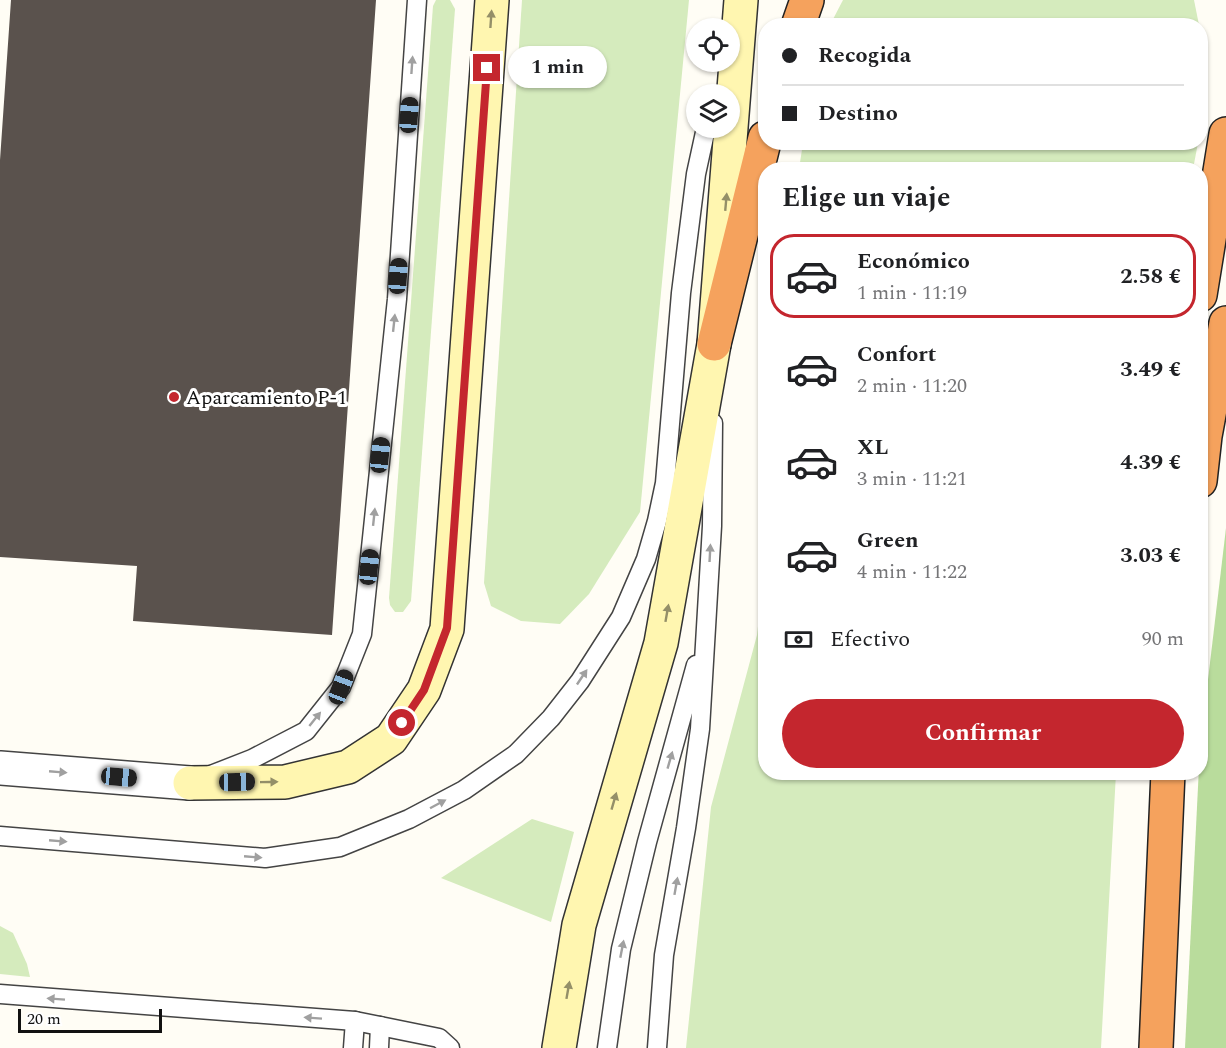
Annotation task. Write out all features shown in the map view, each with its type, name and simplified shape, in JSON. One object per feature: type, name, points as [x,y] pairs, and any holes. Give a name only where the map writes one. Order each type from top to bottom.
[{"type":"highway","points":[[801,18],[807,0]]},
{"type":"highway","points":[[1208,245],[1226,134]]},
{"type":"highway","points":[[714,344],[758,166]]},
{"type":"highway","points":[[1208,420],[1226,323]]},
{"type":"highway","points":[[1152,780],[1151,827],[1157,998]]},
{"type":"highway","points":[[1156,1048],[1168,780]]},
{"type":"street","points":[[0,768],[190,783],[285,782],[348,767],[391,739],[424,690],[447,628],[492,0]]},
{"type":"street","points":[[740,21],[741,0]]},
{"type":"street","points":[[559,1048],[579,925],[661,643],[714,344],[737,72]]},
{"type":"lane","points":[[190,783],[252,759],[306,731],[341,687],[362,634],[397,299],[417,0]]},
{"type":"lane","points":[[0,836],[265,858],[340,846],[409,819],[464,790],[516,754],[551,718],[580,681],[621,617],[652,540],[665,483],[681,293],[696,174],[704,138]]},
{"type":"lane","points":[[657,1048],[663,955],[686,828],[700,729],[712,526],[714,344]]},
{"type":"lane","points":[[607,1048],[621,949],[647,842],[705,632]]},
{"type":"lane","points":[[0,994],[355,1021],[380,1026],[404,1040],[428,1042],[439,1038],[450,1048]]},
{"type":"lane","points":[[353,1048],[355,1021]]},
{"type":"lane","points":[[379,1048],[380,1026]]},
{"type":"green space","points":[[436,0],[450,0],[455,9],[411,601],[403,612],[395,612],[390,605],[389,598],[433,6]]},
{"type":"green space","points":[[522,0],[689,0],[640,512],[589,594],[560,624],[521,621],[491,606],[484,583]]},
{"type":"green space","points":[[843,0],[1194,0],[1198,18],[834,18]]},
{"type":"green space","points":[[802,150],[1197,150],[1194,162],[800,162]]},
{"type":"green space","points":[[1226,528],[1226,1048],[1185,1048],[1198,780],[1208,780],[1208,680]]},
{"type":"green space","points":[[758,626],[758,780],[1116,780],[1101,1048],[686,1048],[711,807]]},
{"type":"green space","points":[[532,819],[574,832],[551,922],[441,878]]},
{"type":"green space","points":[[0,926],[13,933],[27,964],[30,977],[0,974]]},
{"type":"building","name":"Aparcamiento P-1","points":[[11,0],[376,0],[332,635],[133,621],[137,566],[0,557],[0,160]]},
{"type":"place","name":"Aparcamiento P-1","points":[[174,397]]},
{"type":"route","points":[[402,723],[424,690],[447,628],[487,68]]}]
